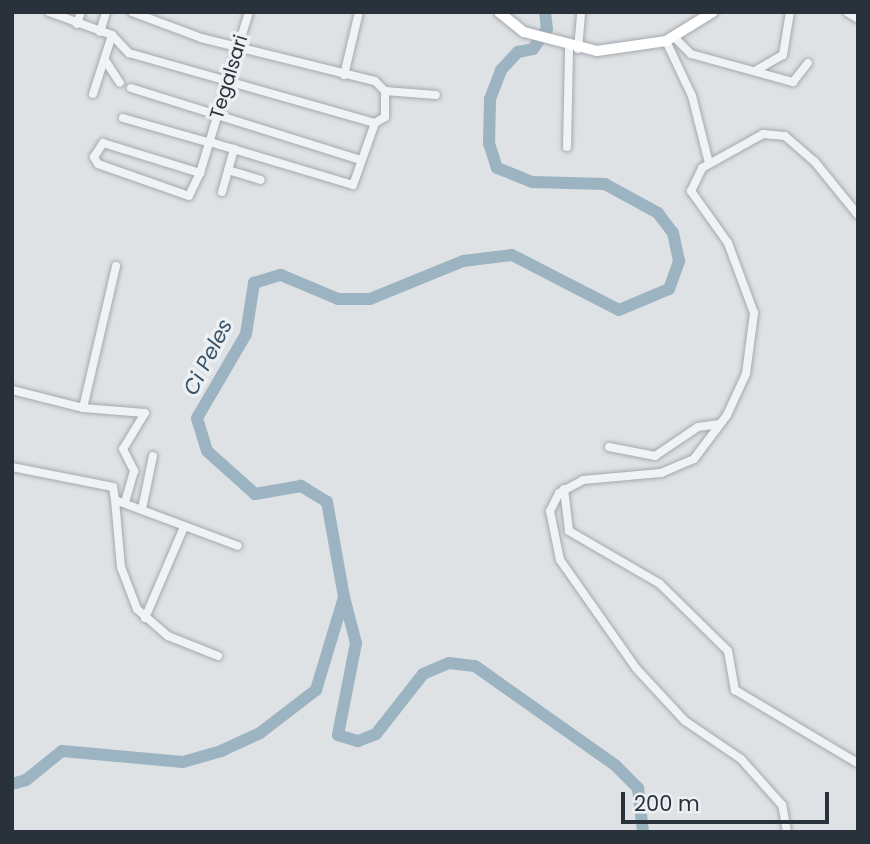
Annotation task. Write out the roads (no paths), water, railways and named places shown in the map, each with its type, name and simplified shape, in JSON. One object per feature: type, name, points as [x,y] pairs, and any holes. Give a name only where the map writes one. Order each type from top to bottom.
[{"type":"main road","points":[[499,12],[524,32],[568,48],[670,39],[713,12]]},
{"type":"street","points":[[49,12],[113,36],[129,53],[374,123]]},
{"type":"street","points":[[77,24],[81,12]]},
{"type":"street","points":[[100,32],[106,12]]},
{"type":"street","points":[[132,12],[239,48],[375,81],[385,91],[436,95]]},
{"type":"street","name":"Tegalsari","points":[[200,173],[249,12]]},
{"type":"street","points":[[344,75],[359,12]]},
{"type":"street","points":[[567,147],[568,48],[581,12]]},
{"type":"street","points":[[755,71],[783,55],[790,12]]},
{"type":"street","points":[[846,12],[858,19]]},
{"type":"street","points":[[93,94],[113,36]]},
{"type":"street","points":[[670,39],[691,54],[793,82],[808,63]]},
{"type":"street","points":[[670,39],[692,96],[709,163]]},
{"type":"street","points":[[104,60],[120,83]]},
{"type":"street","points":[[131,89],[218,113],[361,160]]},
{"type":"street","points":[[123,118],[234,149],[349,186],[374,123],[385,117],[385,91]]},
{"type":"street","points":[[787,832],[782,805],[741,759],[685,721],[649,684],[560,560],[550,511],[564,489],[583,480],[680,465],[720,424],[746,374],[755,324],[728,243],[691,191],[693,179],[709,163],[764,134],[785,136],[815,162],[858,215]]},
{"type":"street","points":[[103,143],[200,173],[189,196],[98,164],[94,157],[103,143]]},
{"type":"street","points":[[222,192],[234,149]]},
{"type":"street","points":[[228,170],[260,180]]},
{"type":"street","points":[[83,408],[116,266]]},
{"type":"street","points":[[12,390],[83,408],[145,413],[123,449],[134,471],[125,503]]},
{"type":"street","points":[[610,447],[635,457],[655,456],[698,427],[720,424]]},
{"type":"street","points":[[142,509],[153,456]]},
{"type":"street","points":[[12,467],[116,489],[121,567],[145,618],[168,636],[218,656]]},
{"type":"street","points":[[564,489],[569,531],[660,584],[728,652],[734,690],[856,762]]},
{"type":"street","points":[[115,500],[238,546]]},
{"type":"street","points":[[145,618],[184,527]]},
{"type":"waterway","name":"Ci Peles","points":[[12,784],[26,780],[62,751],[183,762],[221,751],[260,733],[316,690],[344,597],[327,502],[301,486],[255,494],[207,451],[197,418],[246,334],[254,283],[281,275],[338,299],[370,299],[463,261],[512,255],[619,310],[669,289],[679,261],[673,233],[658,213],[605,184],[532,182],[497,168],[489,144],[490,99],[501,70],[518,52],[533,49],[547,29],[545,12]]},
{"type":"waterway","points":[[344,597],[356,643],[338,735],[358,741],[376,734],[423,674],[449,663],[475,666],[616,766],[638,788],[643,832]]}]
